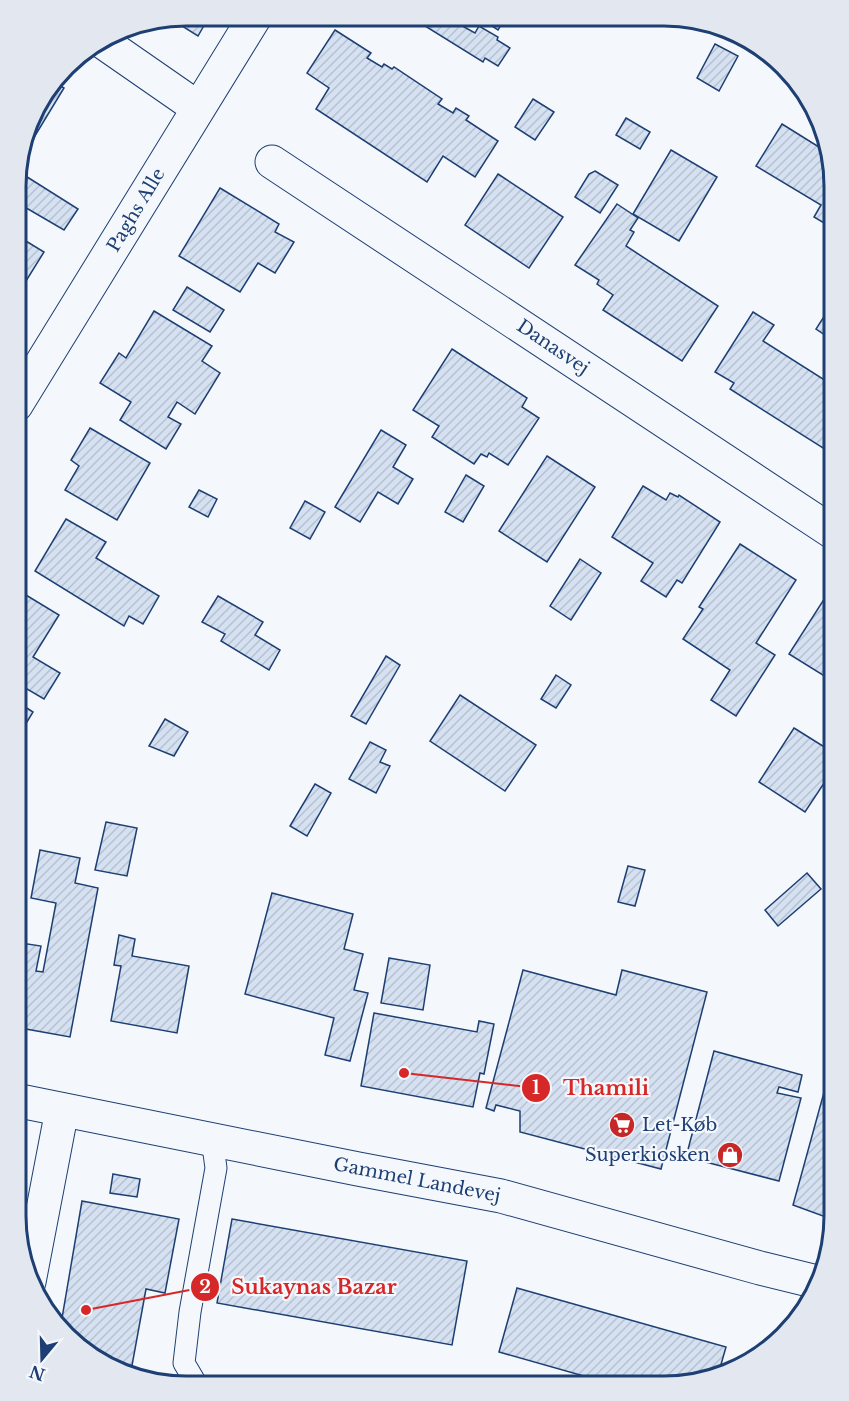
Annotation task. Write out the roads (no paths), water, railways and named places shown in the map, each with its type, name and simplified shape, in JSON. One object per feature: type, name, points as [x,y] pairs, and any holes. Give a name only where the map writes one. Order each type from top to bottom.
[{"type":"street","name":"Paghs Alle","points":[[26,389],[249,26]]},
{"type":"street","points":[[108,46],[198,108]]},
{"type":"street","name":"Danasvej","points":[[272,162],[824,526]]},
{"type":"street","name":"Gammel Landevej","points":[[26,1102],[501,1196],[810,1280]]},
{"type":"street","points":[[33,1262],[62,1110]]},
{"type":"lane","points":[[192,1376],[184,1362],[190,1312],[216,1168],[212,1138]]},
{"type":"place","name":"Thamili","points":[[404,1073]]},
{"type":"place","name":"Let-Køb","points":[[622,1125]]},
{"type":"place","name":"Superkiosken","points":[[730,1155]]},
{"type":"place","name":"Sukaynas Bazar","points":[[86,1310]]}]
